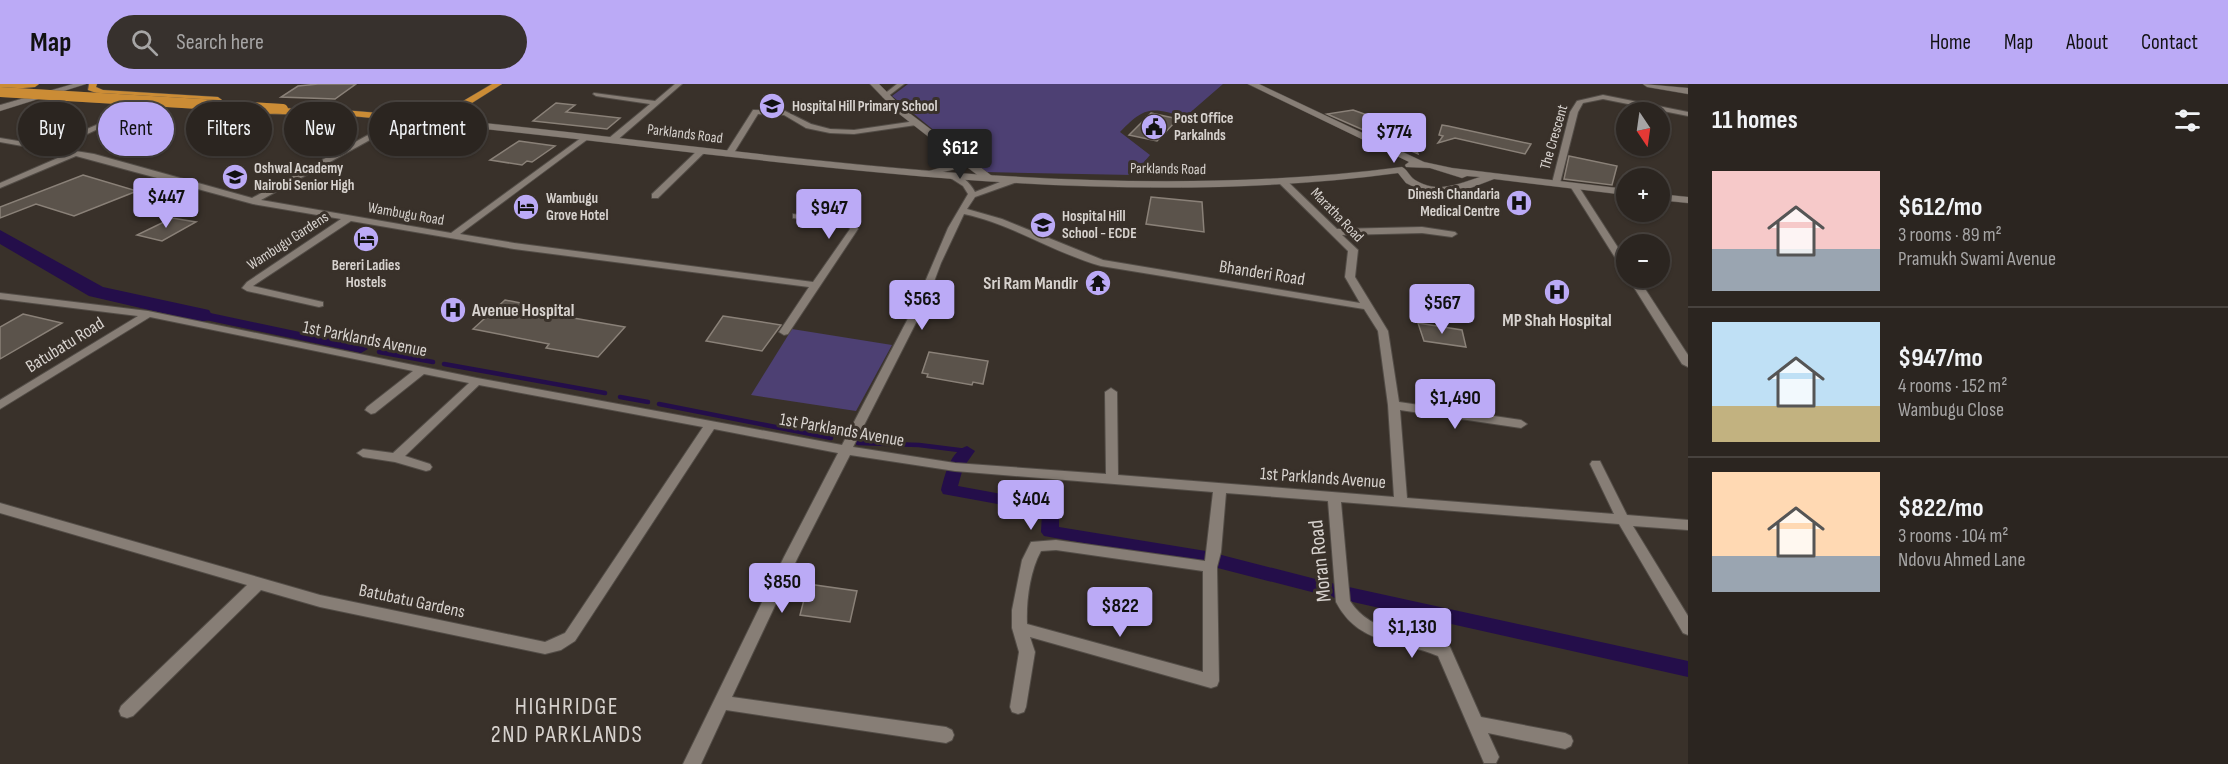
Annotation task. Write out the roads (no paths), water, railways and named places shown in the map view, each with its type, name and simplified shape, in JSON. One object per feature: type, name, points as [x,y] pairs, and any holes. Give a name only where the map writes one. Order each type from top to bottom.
[{"type":"main road","points":[[0,90],[6,84]]},
{"type":"main road","points":[[0,90],[35,84]]},
{"type":"main road","points":[[0,102],[56,84]]},
{"type":"main road","points":[[0,108],[82,84]]},
{"type":"main road","points":[[93,84],[91,88],[93,90],[102,92],[284,105]]},
{"type":"main road","points":[[468,102],[498,84]]},
{"type":"main road","points":[[874,84],[916,123],[988,178]]},
{"type":"main road","points":[[1252,84],[1420,164],[1454,171],[1616,191]]},
{"type":"main road","points":[[1647,84],[1688,91]]},
{"type":"main road","points":[[0,90],[20,96],[120,102]]},
{"type":"main road","name":"Parklands Road","points":[[0,90],[284,109]]},
{"type":"main road","points":[[174,105],[284,112]]},
{"type":"main road","name":"Parklands Road","points":[[487,126],[729,154],[1014,180],[1218,185],[1367,175],[1420,164]]},
{"type":"main road","points":[[1398,155],[1407,179],[1415,183]]},
{"type":"main road","points":[[933,173],[957,166],[962,158]]},
{"type":"main road","points":[[1454,171],[1468,183],[1497,176]]},
{"type":"main road","name":"Parklands Road","points":[[1367,175],[1415,183],[1434,189],[1454,190],[1468,183]]},
{"type":"main road","points":[[1670,198],[1688,200]]},
{"type":"street","points":[[612,140],[679,84]]},
{"type":"street","points":[[885,96],[900,84]]},
{"type":"street","points":[[596,94],[656,103]]},
{"type":"street","name":"The Crescent","points":[[1556,183],[1574,112],[1580,101],[1603,97],[1688,114]]},
{"type":"street","points":[[729,154],[756,112],[785,113],[809,126],[830,131],[854,132],[916,123]]},
{"type":"street","points":[[253,201],[369,137]]},
{"type":"street","points":[[452,236],[585,137]]},
{"type":"street","name":"Wambugu Road","points":[[0,140],[18,143]]},
{"type":"street","points":[[655,196],[702,151]]},
{"type":"street","name":"Wambugu Road","points":[[86,155],[253,201],[452,236],[814,285]]},
{"type":"street","points":[[0,186],[70,156]]},
{"type":"street","points":[[692,764],[921,303],[930,276],[962,211],[970,196],[973,195],[970,188],[952,175]]},
{"type":"street","points":[[970,196],[980,195],[995,185],[1014,180]]},
{"type":"street","name":"Maratha Road","points":[[1282,181],[1353,250],[1350,277],[1367,307]]},
{"type":"street","points":[[1574,186],[1616,251]]},
{"type":"street","name":"Bhanderi Road","points":[[962,211],[996,218],[1073,254],[1101,263],[1367,307]]},
{"type":"street","points":[[784,332],[854,226],[796,216]]},
{"type":"street","name":"Wambugu Gardens","points":[[319,304],[247,288],[349,218]]},
{"type":"street","points":[[1336,232],[1422,230],[1452,234]]},
{"type":"street","points":[[1639,288],[1688,364]]},
{"type":"street","name":"1st Parklands Avenue","points":[[0,296],[148,314],[477,381],[846,450],[989,471],[1334,498],[1401,501],[1688,525]]},
{"type":"street","points":[[1367,307],[1383,331],[1394,405],[1401,501]]},
{"type":"street","name":"Batubatu Road","points":[[0,405],[148,314]]},
{"type":"street","points":[[371,410],[423,369]]},
{"type":"street","points":[[396,458],[477,381]]},
{"type":"street","points":[[1111,392],[1112,480]]},
{"type":"street","points":[[1394,405],[1521,424]]},
{"type":"street","name":"Batubatu Gardens","points":[[0,508],[320,601],[545,648],[570,637],[711,424]]},
{"type":"street","points":[[363,453],[396,458],[426,467]]},
{"type":"street","points":[[1596,464],[1623,520],[1687,630]]},
{"type":"street","points":[[1020,628],[1211,681],[1210,567],[1214,552],[1220,489]]},
{"type":"street","name":"Moran Road","points":[[1334,498],[1342,603],[1348,615],[1374,632],[1444,652],[1490,757]]},
{"type":"street","points":[[1018,707],[1027,651],[1020,628],[1019,610],[1029,560],[1036,546],[1056,545],[1210,567]]},
{"type":"street","points":[[127,711],[258,584]]},
{"type":"street","points":[[721,702],[946,735]]},
{"type":"street","points":[[1474,723],[1566,741]]},
{"type":"waterway","points":[[0,236],[96,292],[201,315]]},
{"type":"waterway","points":[[201,315],[361,349]]},
{"type":"waterway","points":[[379,352],[433,362]]},
{"type":"waterway","points":[[444,364],[605,393]]},
{"type":"waterway","points":[[620,397],[648,402]]},
{"type":"waterway","points":[[659,404],[831,438]]},
{"type":"waterway","points":[[858,443],[919,445],[967,451]]},
{"type":"waterway","points":[[967,451],[955,467],[949,490],[1051,508],[1050,532],[1206,558],[1335,591],[1688,669]]},
{"type":"place","name":"Hospital Hill Primary School","points":[[772,106]]},
{"type":"place","name":"Post Office Parkalnds","points":[[1154,127]]},
{"type":"place","name":"Oshwal Academy Nairobi Senior High","points":[[235,177]]},
{"type":"place","name":"Dinesh Chandaria Medical Centre","points":[[1519,203]]},
{"type":"place","name":"Wambugu Grove Hotel","points":[[526,207]]},
{"type":"place","name":"Hospital Hill School - ECDE","points":[[1043,225]]},
{"type":"place","name":"Bereri Ladies Hostels","points":[[366,239]]},
{"type":"place","name":"Sri Ram Mandir","points":[[1098,283]]},
{"type":"place","name":"MP Shah Hospital","points":[[1557,292]]},
{"type":"place","name":"Avenue Hospital","points":[[453,310]]},
{"type":"district","name":"HIGHRIDGE 2ND PARKLANDS","points":[[567,720]]}]
